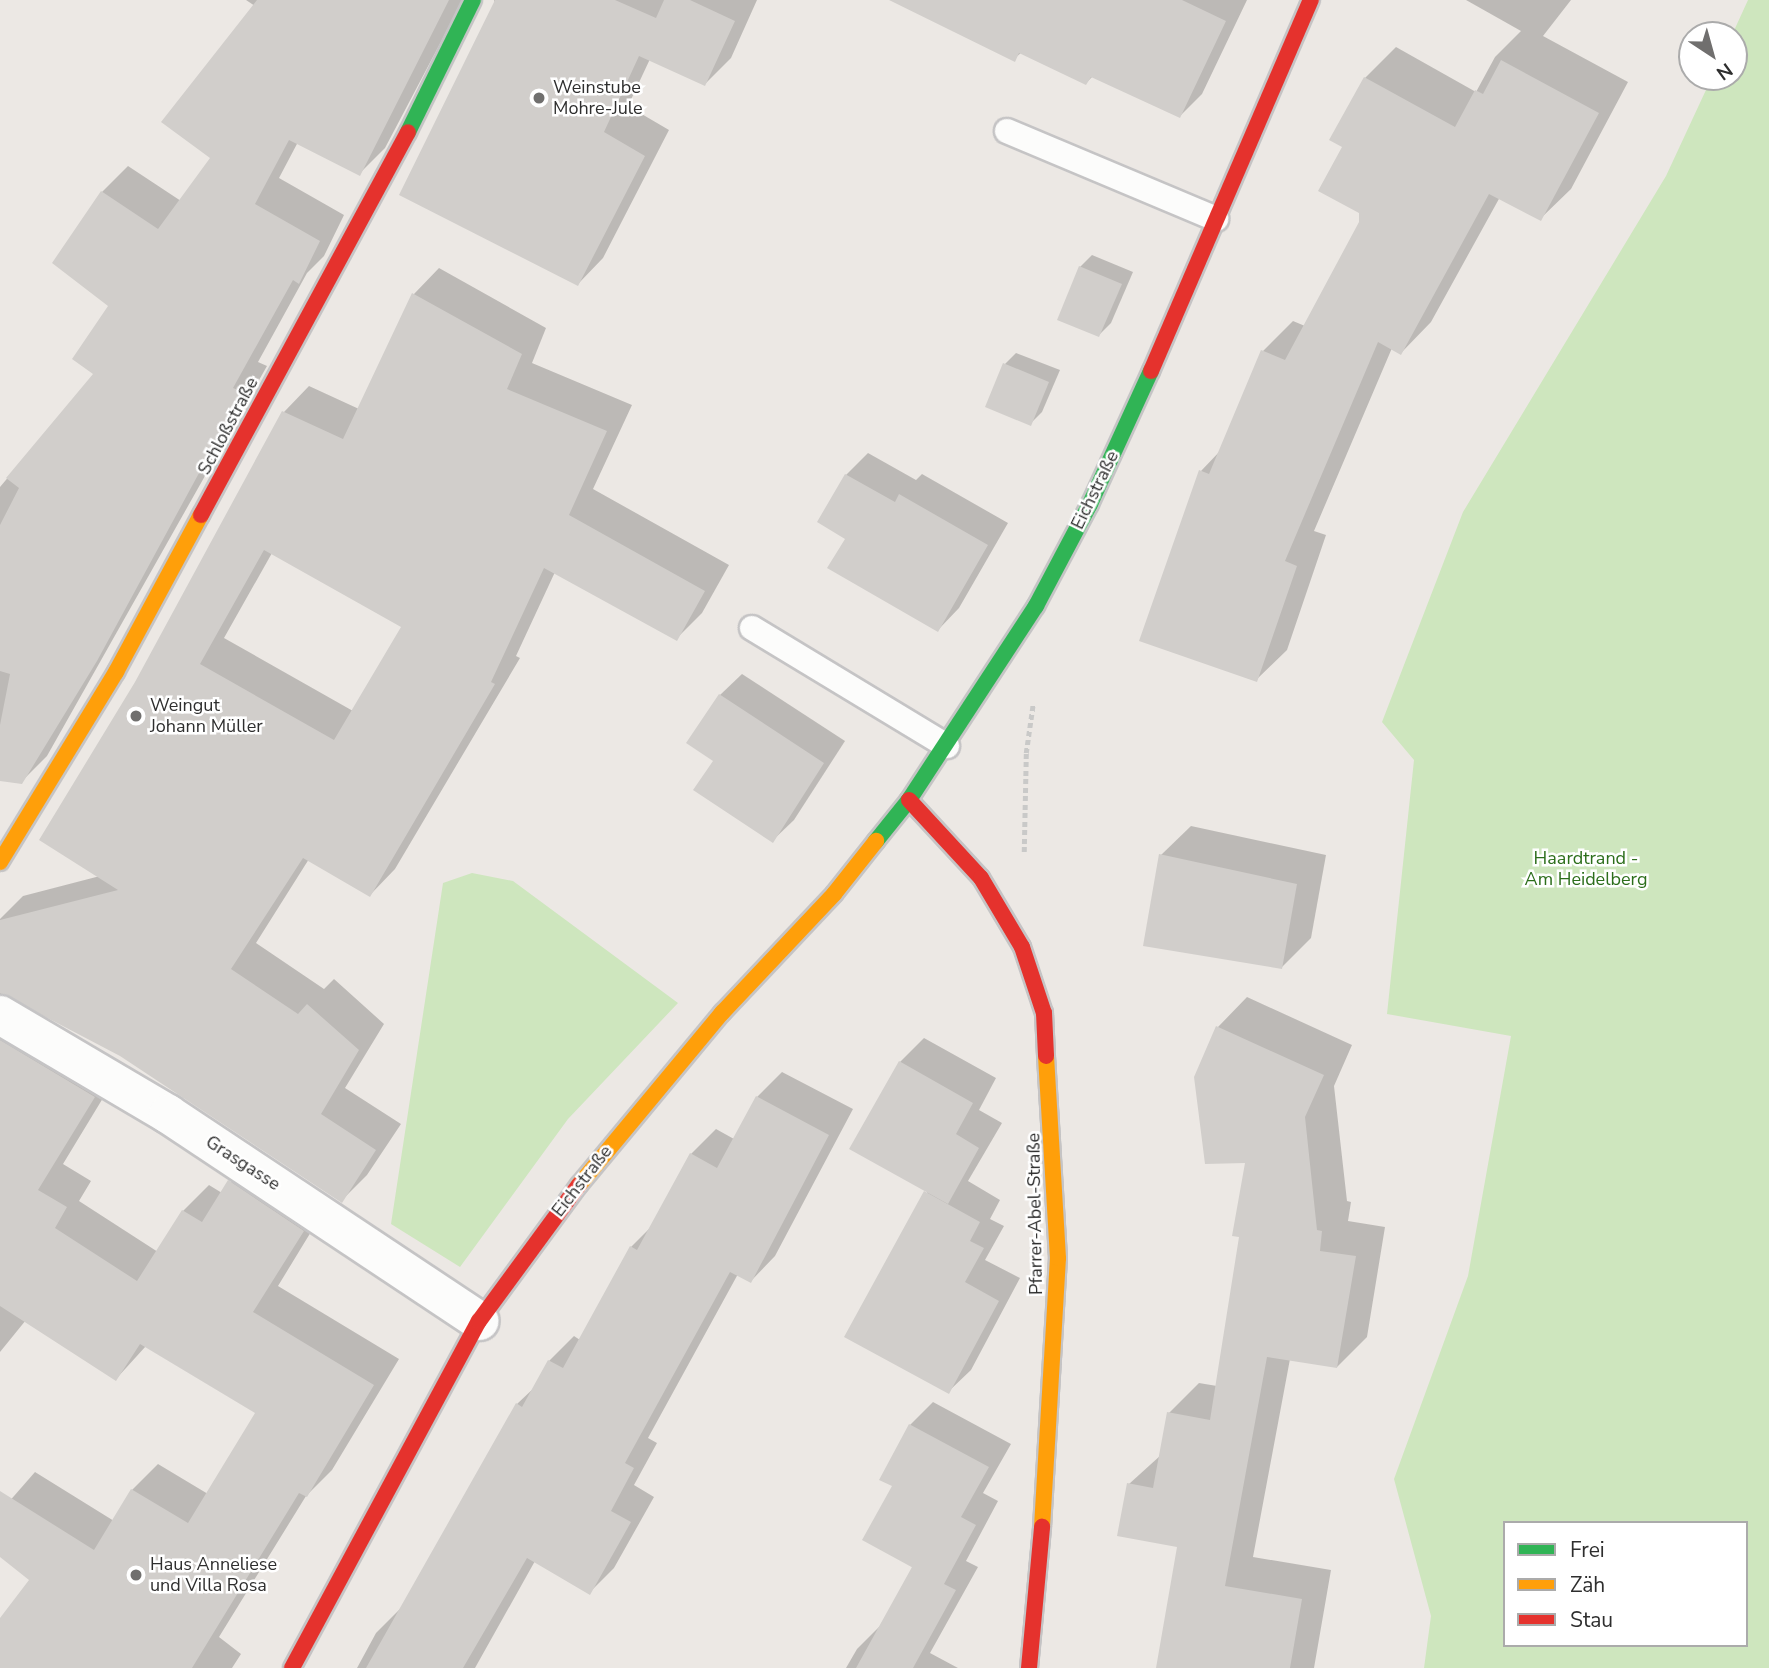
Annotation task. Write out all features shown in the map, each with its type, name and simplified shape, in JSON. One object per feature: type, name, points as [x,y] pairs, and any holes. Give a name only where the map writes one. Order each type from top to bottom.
[{"type":"street","name":"Schloßstraße","points":[[0,862],[129,648],[404,140],[473,0]]},
{"type":"street","name":"Eichstraße","points":[[292,1668],[479,1321],[615,1138],[722,1013],[834,894],[909,800],[947,746],[1036,606],[1090,504],[1311,0]]},
{"type":"street","name":"Pfarrer-Abel-Straße","points":[[909,800],[981,878],[1022,947],[1044,1013],[1058,1258],[1051,1433],[1028,1668]]},
{"type":"street","name":"Grasgasse","points":[[0,1015],[168,1114],[479,1321]]},
{"type":"lane","points":[[1007,131],[1216,219]]},
{"type":"lane","points":[[752,628],[947,746]]},
{"type":"path","points":[[1024,858],[1026,753],[1035,690]]},
{"type":"green space","name":"Haardtrand - Am Heidelberg","points":[[1748,0],[1769,0],[1769,1668],[1424,1668],[1431,1616],[1394,1479],[1468,1276],[1511,1036],[1387,1014],[1414,760],[1382,722],[1463,512],[1666,176],[1705,91],[1748,91],[1748,21],[1738,21]]},
{"type":"green space","points":[[472,873],[513,881],[678,1003],[568,1119],[460,1267],[391,1224],[443,883]]},
{"type":"building","points":[[257,0],[449,0],[360,176],[289,140],[255,204],[320,241],[299,284],[293,280],[233,388],[243,392],[97,661],[22,784],[0,781],[0,725],[10,674],[0,671],[0,525],[19,488],[6,478],[93,374],[72,359],[108,306],[52,263],[101,191],[158,229],[210,158],[161,122]]},
{"type":"building","points":[[495,0],[615,0],[656,18],[664,0],[690,0],[735,21],[705,86],[639,56],[604,132],[645,156],[578,286],[399,195]]},
{"type":"building","points":[[889,0],[1182,0],[1226,21],[1180,118],[1091,77],[1086,85],[1019,53],[1015,62]]},
{"type":"building","points":[[1501,60],[1599,113],[1541,221],[1489,194],[1401,355],[1378,342],[1285,561],[1297,566],[1257,682],[1139,641],[1199,470],[1209,474],[1261,350],[1285,360],[1359,222],[1359,213],[1318,191],[1342,147],[1329,140],[1364,77],[1455,127],[1475,90],[1483,94]]},
{"type":"building","points":[[1079,266],[1122,284],[1099,337],[1057,320]]},
{"type":"building","points":[[412,293],[522,354],[507,389],[607,431],[569,515],[705,591],[677,641],[544,568],[491,682],[495,684],[370,897],[303,858],[231,969],[298,1014],[307,1004],[359,1050],[321,1114],[376,1150],[342,1203],[120,1056],[0,993],[0,920],[118,890],[39,840],[135,682],[282,411],[343,439]],"holes":[[[264,550],[401,627],[334,740],[200,664]]]},
{"type":"building","points":[[1003,363],[1049,382],[1031,426],[985,407]]},
{"type":"building","points":[[845,474],[895,502],[899,494],[988,545],[938,632],[827,568],[845,539],[817,522]]},
{"type":"building","points":[[719,694],[824,763],[773,843],[693,790],[713,761],[686,743]]},
{"type":"building","points":[[1159,854],[1297,884],[1282,969],[1143,946]]},
{"type":"building","points":[[1216,1026],[1324,1075],[1305,1117],[1317,1230],[1322,1231],[1320,1251],[1356,1256],[1337,1368],[1267,1357],[1225,1586],[1302,1599],[1290,1668],[1156,1668],[1177,1547],[1117,1536],[1127,1483],[1153,1488],[1167,1412],[1210,1420],[1239,1237],[1232,1236],[1245,1163],[1205,1164],[1194,1077]]},
{"type":"building","points":[[0,1040],[95,1097],[38,1190],[67,1207],[55,1228],[137,1281],[182,1210],[202,1222],[228,1180],[304,1231],[253,1312],[374,1385],[307,1497],[299,1493],[192,1668],[0,1668],[0,1618],[29,1580],[0,1557],[0,1491],[94,1550],[131,1489],[188,1523],[255,1413],[140,1344],[116,1381],[0,1306]]},
{"type":"building","points":[[899,1061],[973,1103],[956,1134],[979,1148],[948,1204],[849,1149]]},
{"type":"building","points":[[756,1096],[829,1135],[751,1283],[730,1272],[625,1463],[634,1468],[611,1511],[631,1522],[590,1595],[527,1558],[463,1668],[366,1668],[516,1403],[522,1407],[548,1360],[563,1368],[630,1246],[637,1250],[690,1153],[717,1168]]},
{"type":"building","points":[[924,1191],[980,1222],[970,1241],[984,1248],[965,1282],[999,1301],[949,1394],[844,1337]]},
{"type":"building","points":[[909,1424],[989,1467],[961,1517],[976,1525],[944,1584],[956,1590],[913,1668],[856,1668],[912,1567],[862,1540],[892,1486],[879,1480]]},
{"type":"traffic: fast","points":[[408,132],[473,0]]},
{"type":"traffic: fast","points":[[876,841],[909,800],[1036,606],[1090,504],[1151,371]]},
{"type":"traffic: slow","points":[[0,862],[116,672],[201,515]]},
{"type":"traffic: slow","points":[[579,1185],[722,1013],[834,894],[876,841]]},
{"type":"traffic: slow","points":[[1042,1527],[1058,1258],[1046,1056]]},
{"type":"traffic: jam","points":[[1151,371],[1311,0]]},
{"type":"traffic: jam","points":[[201,515],[408,132]]},
{"type":"traffic: jam","points":[[909,800],[981,878],[1022,947],[1044,1013],[1046,1056]]},
{"type":"traffic: jam","points":[[292,1668],[479,1321],[579,1185]]},
{"type":"traffic: jam","points":[[1029,1668],[1042,1527]]},
{"type":"place","name":"Weinstube Mohre-Jule","points":[[539,98]]},
{"type":"place","name":"Weingut Johann Müller","points":[[136,716]]},
{"type":"place","name":"Haus Anneliese und Villa Rosa","points":[[136,1575]]}]
